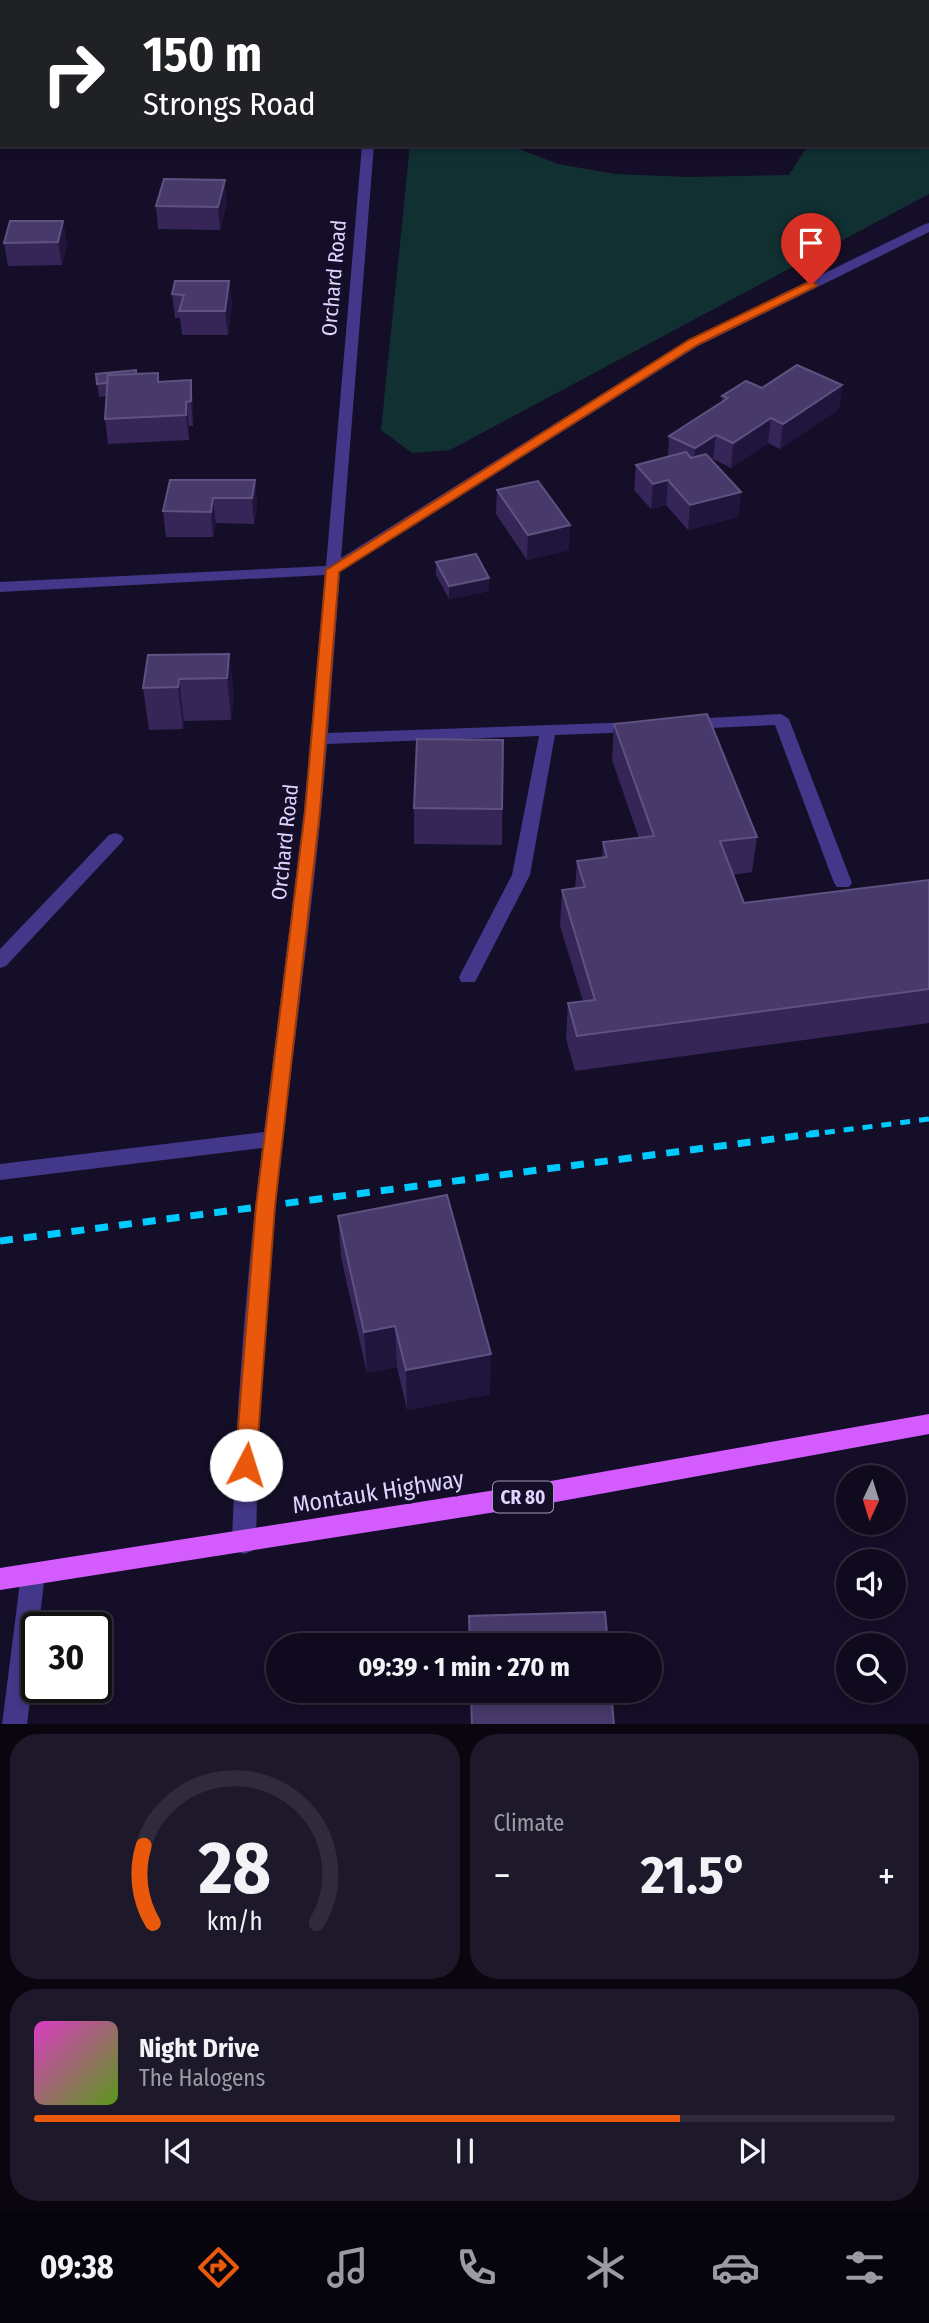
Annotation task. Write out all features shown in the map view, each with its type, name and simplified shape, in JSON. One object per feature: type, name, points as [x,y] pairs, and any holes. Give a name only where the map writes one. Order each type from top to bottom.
[{"type":"main road","name":"Montauk Highway","points":[[0,1580],[587,1486],[929,1424]]},
{"type":"street","name":"Orchard Road","points":[[244,1543],[246,1465],[272,1139],[313,811],[368,147]]},
{"type":"street","points":[[0,587],[333,570],[693,343],[929,227]]},
{"type":"street","points":[[318,738],[548,731],[781,719],[843,883]]},
{"type":"street","points":[[468,977],[521,875],[548,731]]},
{"type":"street","points":[[0,961],[115,839]]},
{"type":"street","points":[[0,1172],[272,1139]]},
{"type":"street","points":[[15,1724],[33,1574]]},
{"type":"green space","points":[[410,147],[514,147],[558,164],[615,174],[689,177],[789,175],[807,147],[929,147],[929,194],[450,450],[412,453],[381,430]]},
{"type":"building","points":[[164,179],[225,180],[218,207],[156,206]]},
{"type":"building","points":[[10,221],[63,221],[58,242],[4,243]]},
{"type":"building","points":[[175,281],[229,281],[225,311],[179,311],[184,295],[172,294]]},
{"type":"building","points":[[797,365],[842,385],[783,424],[771,418],[733,443],[716,435],[695,448],[669,436],[728,398],[722,396],[746,381],[762,388]]},
{"type":"building","points":[[136,370],[136,374],[108,375],[107,383],[97,384],[96,374]]},
{"type":"building","points":[[158,373],[158,382],[191,380],[191,401],[186,402],[186,415],[105,419],[108,375]]},
{"type":"building","points":[[686,452],[691,458],[706,454],[741,492],[690,505],[668,480],[653,484],[636,465]]},
{"type":"building","points":[[170,480],[255,480],[252,498],[213,498],[211,512],[163,511]]},
{"type":"building","points":[[538,481],[570,525],[528,535],[497,490]]},
{"type":"building","points":[[476,554],[489,578],[449,586],[436,562]]},
{"type":"building","points":[[229,654],[227,678],[179,679],[178,687],[143,688],[148,655]]},
{"type":"building","points":[[707,714],[757,837],[720,841],[744,903],[929,880],[929,989],[577,1036],[568,1003],[595,1000],[562,890],[585,887],[577,861],[607,857],[603,842],[654,836],[614,724]]},
{"type":"building","points":[[417,739],[503,740],[502,809],[414,808]]},
{"type":"building","points":[[447,1195],[491,1354],[406,1370],[395,1326],[364,1332],[338,1216]]},
{"type":"building","points":[[605,1612],[607,1633],[470,1633],[469,1616]]},
{"type":"building","points":[[471,1703],[612,1703],[614,1724],[472,1724]]},
{"type":"railway","points":[[806,1135],[929,1119]]},
{"type":"railway","points":[[0,1241],[819,1133]]},
{"type":"route","points":[[246,1465],[265,1206],[313,811],[333,570],[693,343],[811,285]]}]
